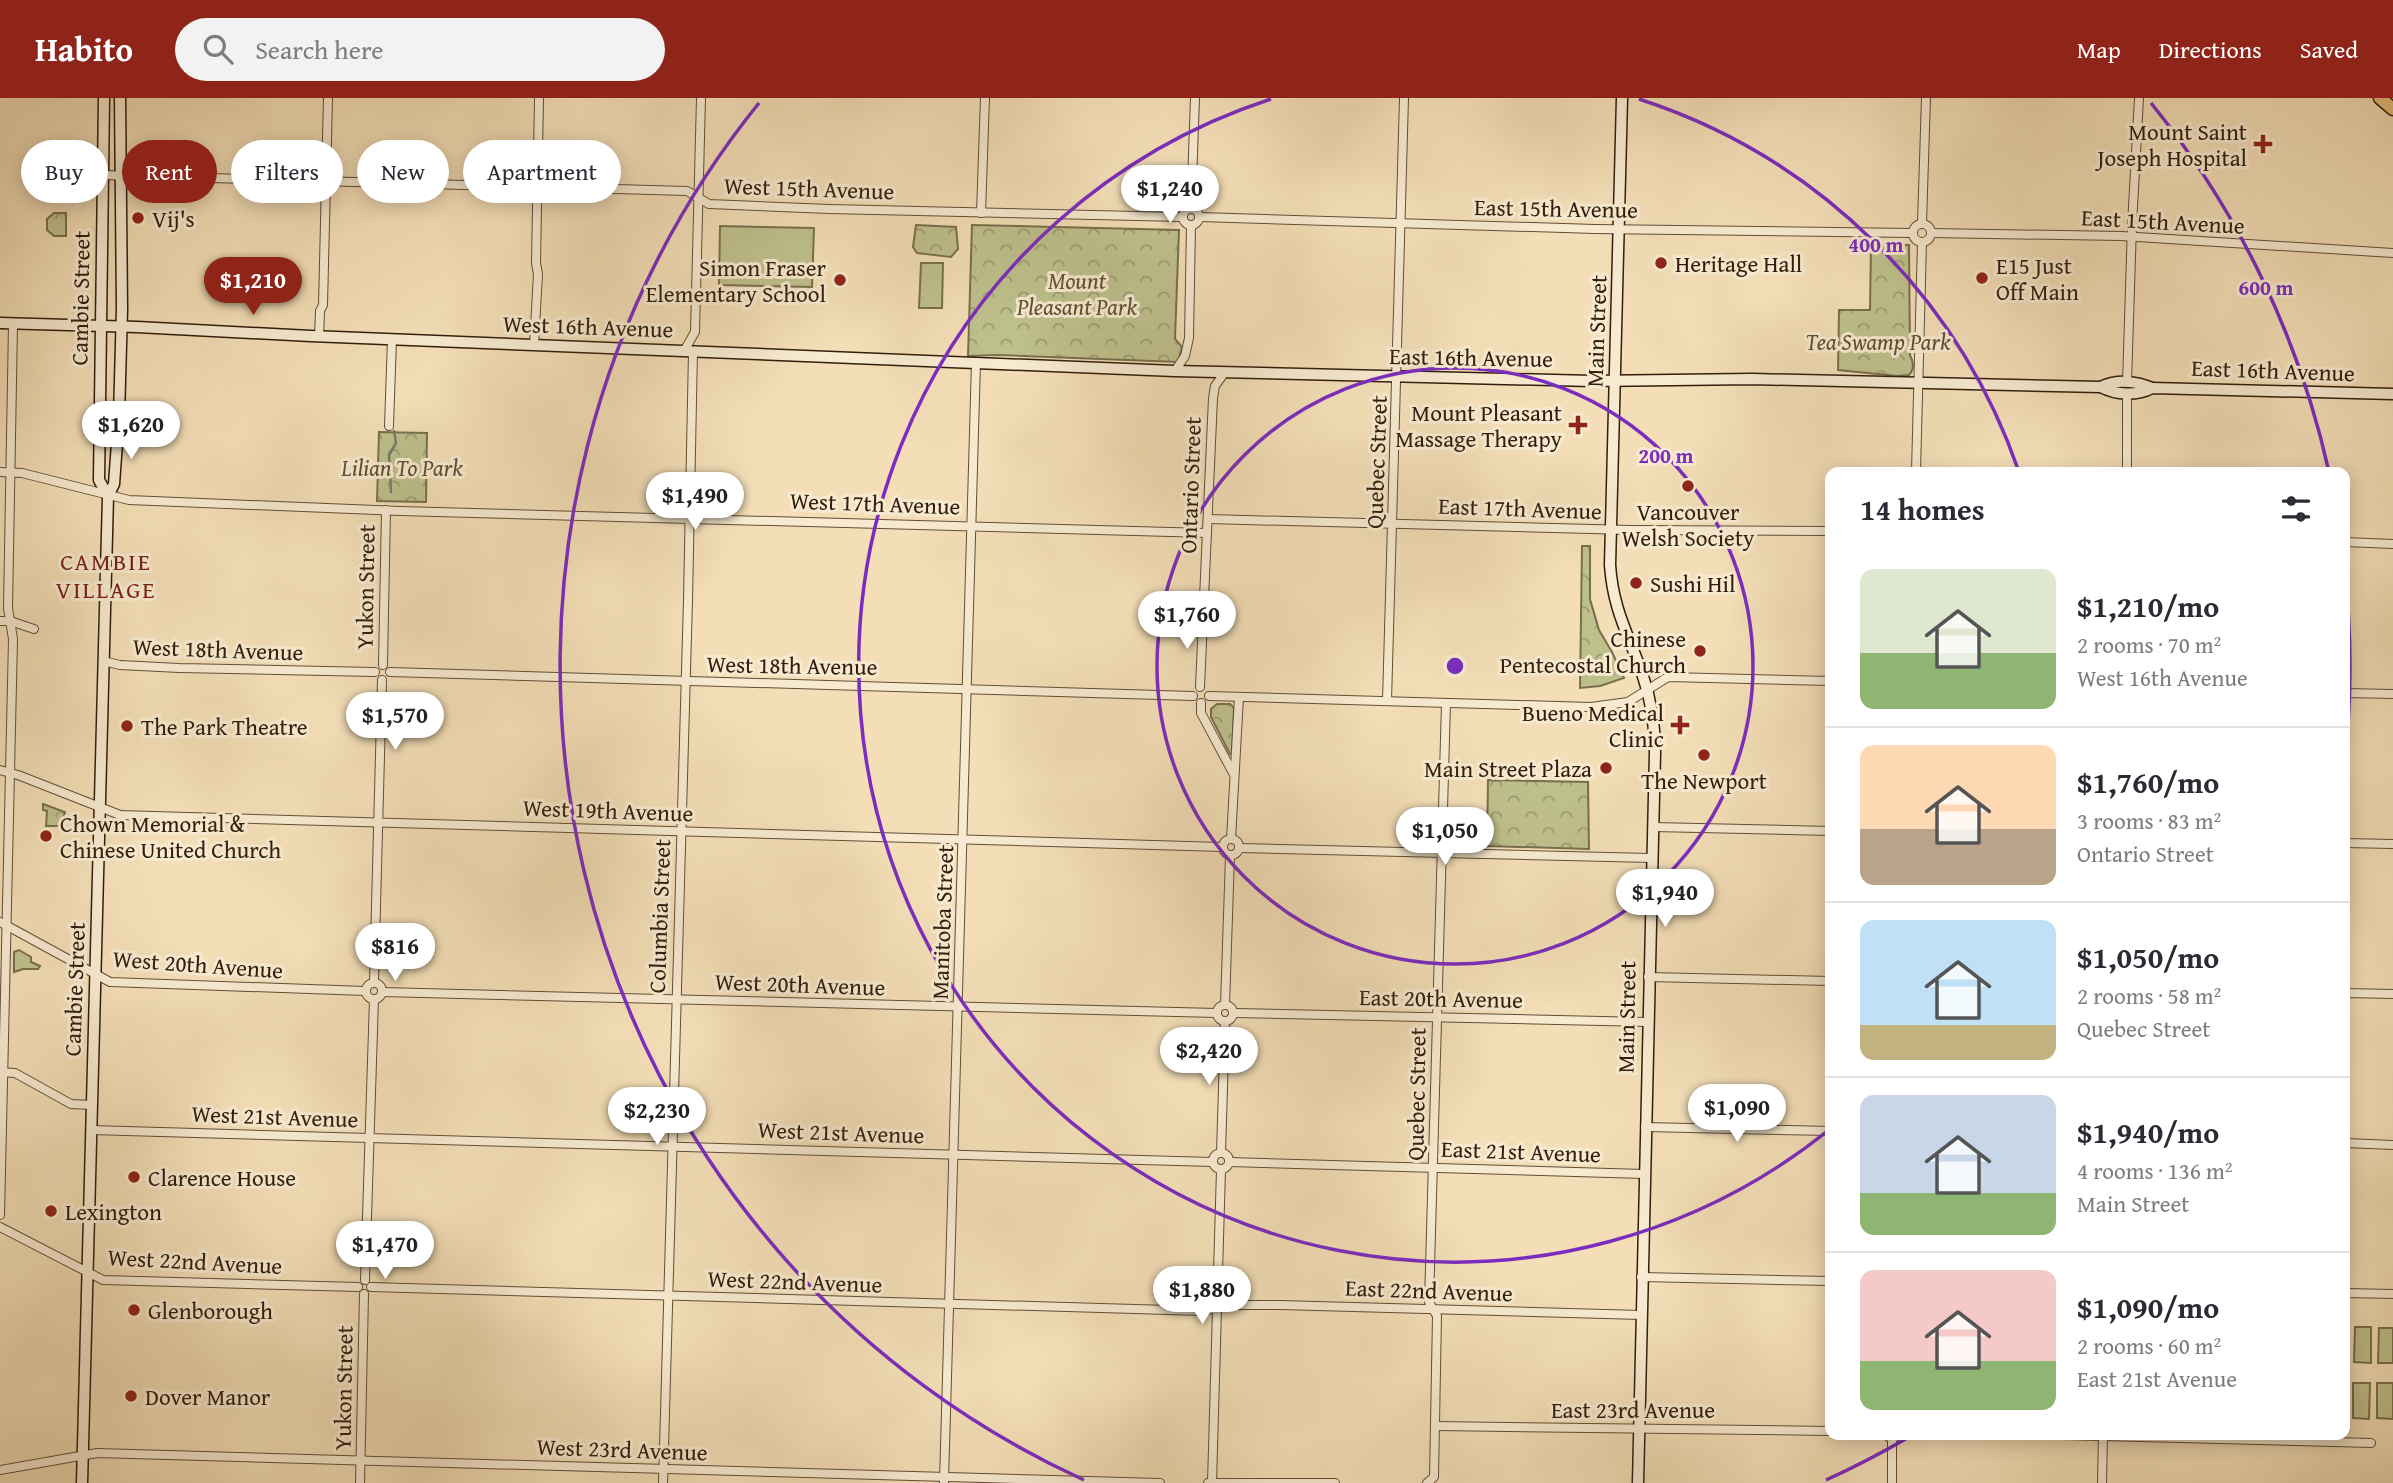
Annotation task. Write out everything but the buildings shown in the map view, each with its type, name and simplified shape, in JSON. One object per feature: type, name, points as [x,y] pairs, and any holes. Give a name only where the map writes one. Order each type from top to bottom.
[{"type":"main road","name":"Cambie Street","points":[[103,140],[104,98]]},
{"type":"main road","name":"Cambie Street","points":[[82,1483],[108,496],[114,484],[121,326],[120,98]]},
{"type":"main road","name":"Main Street","points":[[1622,98],[1611,576],[1617,609],[1647,690],[1655,736],[1638,1483]]},
{"type":"main road","points":[[2380,98],[2393,109]]},
{"type":"main road","name":"Cambie Street","points":[[102,203],[99,480],[108,496]]},
{"type":"main road","name":"West 16th Avenue","points":[[0,323],[1175,371]]},
{"type":"main road","name":"East 16th Avenue","points":[[1175,371],[2101,387],[2116,393],[2127,388],[2152,388],[2393,394]]},
{"type":"street","points":[[327,140],[328,98]]},
{"type":"street","points":[[538,140],[539,98]]},
{"type":"street","points":[[688,351],[695,335],[701,98]]},
{"type":"street","points":[[981,213],[985,98]]},
{"type":"street","points":[[1191,209],[1195,98]]},
{"type":"street","name":"Quebec Street","points":[[1388,701],[1404,98]]},
{"type":"street","points":[[1922,223],[1926,98]]},
{"type":"street","points":[[2127,467],[2127,388],[2139,98]]},
{"type":"street","name":"West 15th Avenue","points":[[108,175],[231,179]]},
{"type":"street","name":"West 15th Avenue","points":[[343,181],[463,185]]},
{"type":"street","name":"West 15th Avenue","points":[[621,189],[687,191],[709,204],[1182,217]]},
{"type":"street","points":[[319,337],[325,203]]},
{"type":"street","points":[[534,345],[538,274],[537,203]]},
{"type":"street","points":[[1191,209],[1197,212],[1199,217],[1191,226],[1185,223],[1182,217],[1185,211],[1191,209]]},
{"type":"street","name":"East 15th Avenue","points":[[1199,217],[1620,229],[1912,233]]},
{"type":"street","points":[[1922,223],[1930,227],[1931,233],[1927,241],[1922,242],[1914,239],[1912,233],[1914,227],[1922,223]]},
{"type":"street","points":[[1175,371],[1185,356],[1189,338],[1191,226]]},
{"type":"street","name":"East 15th Avenue","points":[[1931,233],[2132,237],[2393,253]]},
{"type":"street","points":[[1916,467],[1922,242]]},
{"type":"street","points":[[0,1215],[4,924],[13,639],[8,608],[13,324]]},
{"type":"street","points":[[695,335],[706,352]]},
{"type":"street","points":[[389,426],[392,340]]},
{"type":"street","name":"Columbia Street","points":[[663,1483],[690,518],[688,351]]},
{"type":"street","name":"Manitoba Street","points":[[945,1481],[976,362]]},
{"type":"street","name":"Ontario Street","points":[[1200,687],[1213,398],[1215,386],[1225,372]]},
{"type":"street","name":"West 17th Avenue","points":[[0,472],[22,473],[129,500],[386,510],[1207,533]]},
{"type":"street","name":"Yukon Street","points":[[383,665],[386,510]]},
{"type":"street","name":"East 17th Avenue","points":[[1208,519],[1610,529],[1825,531]]},
{"type":"street","points":[[2350,542],[2393,544]]},
{"type":"street","points":[[0,621],[10,621],[34,629]]},
{"type":"street","name":"West 18th Avenue","points":[[103,661],[120,665],[179,668],[375,672]]},
{"type":"street","points":[[383,665],[387,666],[390,672],[388,677],[382,680],[375,672],[378,666],[383,665]]},
{"type":"street","name":"West 18th Avenue","points":[[390,672],[1193,696]]},
{"type":"street","points":[[1209,696],[1591,707],[1628,702],[1668,677],[1825,681]]},
{"type":"street","name":"Yukon Street","points":[[374,982],[382,680]]},
{"type":"street","points":[[1200,687],[1207,691],[1209,696],[1201,703],[1194,700],[1193,696],[1194,691],[1200,687]]},
{"type":"street","points":[[2350,693],[2393,694]]},
{"type":"street","points":[[1231,839],[1239,697]]},
{"type":"street","points":[[1201,703],[1201,713],[1233,772]]},
{"type":"street","name":"Quebec Street","points":[[1428,1483],[1434,1477],[1437,1316],[1429,1303],[1446,703]]},
{"type":"street","name":"West 19th Avenue","points":[[0,770],[120,815],[1222,848]]},
{"type":"street","points":[[1653,827],[1825,831]]},
{"type":"street","points":[[1230,856],[1222,848],[1225,842],[1231,839]]},
{"type":"street","points":[[1231,839],[1237,842],[1239,848]]},
{"type":"street","points":[[2350,843],[2393,844]]},
{"type":"street","points":[[1239,848],[1651,858]]},
{"type":"street","points":[[1230,856],[1239,848]]},
{"type":"street","points":[[1225,1005],[1230,856]]},
{"type":"street","name":"West 20th Avenue","points":[[4,924],[114,982],[365,991]]},
{"type":"street","points":[[1648,978],[1825,981]]},
{"type":"street","points":[[374,982],[379,984],[382,992],[374,999],[367,996],[365,991],[369,984],[374,982]]},
{"type":"street","name":"West 20th Avenue","points":[[382,992],[1217,1013]]},
{"type":"street","points":[[2350,993],[2393,994]]},
{"type":"street","name":"Yukon Street","points":[[360,1483],[374,999]]},
{"type":"street","points":[[1225,1005],[1217,1013],[1219,1019],[1225,1022]]},
{"type":"street","points":[[1225,1005],[1234,1013],[1231,1019],[1225,1022]]},
{"type":"street","name":"East 20th Avenue","points":[[1234,1013],[1647,1022]]},
{"type":"street","points":[[1221,1153],[1225,1022]]},
{"type":"street","points":[[2,1072],[15,1073],[71,1104],[92,1105]]},
{"type":"street","points":[[1645,1126],[1825,1131]]},
{"type":"street","name":"West 21st Avenue","points":[[91,1130],[1213,1162]]},
{"type":"street","points":[[2350,1143],[2393,1145]]},
{"type":"street","points":[[1221,1153],[1215,1156],[1213,1162],[1215,1167],[1221,1170]]},
{"type":"street","points":[[1221,1153],[1227,1156],[1229,1162],[1221,1170]]},
{"type":"street","name":"East 21st Avenue","points":[[1229,1162],[1644,1174]]},
{"type":"street","points":[[1221,1170],[1211,1483],[1335,1483]]},
{"type":"street","name":"West 22nd Avenue","points":[[0,1227],[103,1280],[1203,1311],[1217,1308]]},
{"type":"street","points":[[1642,1277],[1825,1281]]},
{"type":"street","points":[[2350,1293],[2393,1294]]},
{"type":"street","name":"East 22nd Avenue","points":[[1217,1308],[1228,1305],[1268,1305],[1641,1315]]},
{"type":"street","name":"East 23rd Avenue","points":[[1435,1426],[1825,1431]]},
{"type":"street","points":[[1892,1440],[1892,1483]]},
{"type":"street","points":[[2102,1483],[2103,1440]]},
{"type":"street","points":[[2256,1440],[2371,1443]]},
{"type":"street","name":"West 23rd Avenue","points":[[0,1470],[97,1453],[945,1481],[1160,1483]]},
{"type":"green space","points":[[54,213],[66,213],[66,236],[54,236],[47,230],[47,219]]},
{"type":"green space","points":[[916,225],[956,227],[958,249],[951,257],[917,253],[913,247]]},
{"type":"green space","name":"Mount Pleasant Park","points":[[972,225],[1179,230],[1175,339],[1182,347],[1178,362],[968,356]]},
{"type":"green space","points":[[720,226],[814,228],[812,287],[719,285]]},
{"type":"green space","name":"Tea Swamp Park","points":[[1871,244],[1909,245],[1910,355],[1913,365],[1909,375],[1838,370],[1839,310],[1870,310]]},
{"type":"green space","points":[[921,263],[943,263],[942,308],[919,308]]},
{"type":"green space","name":"Lilian To Park","points":[[379,432],[427,433],[426,502],[377,501]]},
{"type":"green space","points":[[1582,546],[1590,546],[1590,599],[1599,630],[1624,678],[1600,686],[1580,688]]},
{"type":"green space","points":[[1217,704],[1230,704],[1234,708],[1232,754],[1211,717],[1211,709]]},
{"type":"green space","points":[[1488,780],[1588,782],[1589,849],[1487,846]]},
{"type":"green space","points":[[43,804],[65,812],[61,826],[46,826],[47,811],[43,810]]},
{"type":"green space","points":[[19,950],[31,957],[31,962],[40,966],[38,969],[14,972],[14,952]]},
{"type":"green space","points":[[2355,1327],[2371,1327],[2371,1363],[2354,1362]]},
{"type":"green space","points":[[2379,1328],[2393,1328],[2393,1363],[2378,1363]]},
{"type":"green space","points":[[2353,1383],[2370,1383],[2369,1419],[2353,1418]]},
{"type":"green space","points":[[2377,1383],[2393,1383],[2393,1419],[2377,1418]]},
{"type":"waterway","points":[[391,492],[389,455],[396,443],[394,431]]},
{"type":"place","name":"Mount Saint Joseph Hospital","points":[[2263,144]]},
{"type":"place","name":"Vij's","points":[[138,218]]},
{"type":"place","name":"Heritage Hall","points":[[1661,263]]},
{"type":"place","name":"E15 Just Off Main","points":[[1982,278]]},
{"type":"place","name":"Simon Fraser Elementary School","points":[[840,280]]},
{"type":"place","name":"Mount Pleasant Massage Therapy","points":[[1578,425]]},
{"type":"place","name":"Vancouver Welsh Society","points":[[1688,486]]},
{"type":"place","name":"Sushi Hil","points":[[1636,583]]},
{"type":"place","name":"Chinese Pentecostal Church","points":[[1700,651]]},
{"type":"place","name":"Bueno Medical Clinic","points":[[1680,725]]},
{"type":"place","name":"The Park Theatre","points":[[127,726]]},
{"type":"place","name":"The Newport","points":[[1704,755]]},
{"type":"place","name":"Main Street Plaza","points":[[1606,768]]},
{"type":"place","name":"Chown Memorial & Chinese United Church","points":[[46,836]]},
{"type":"place","name":"Clarence House","points":[[134,1177]]},
{"type":"place","name":"Lexington","points":[[51,1211]]},
{"type":"place","name":"Glenborough","points":[[134,1310]]},
{"type":"place","name":"Dover Manor","points":[[131,1396]]},
{"type":"district","name":"CAMBIE VILLAGE","points":[[106,575]]}]
